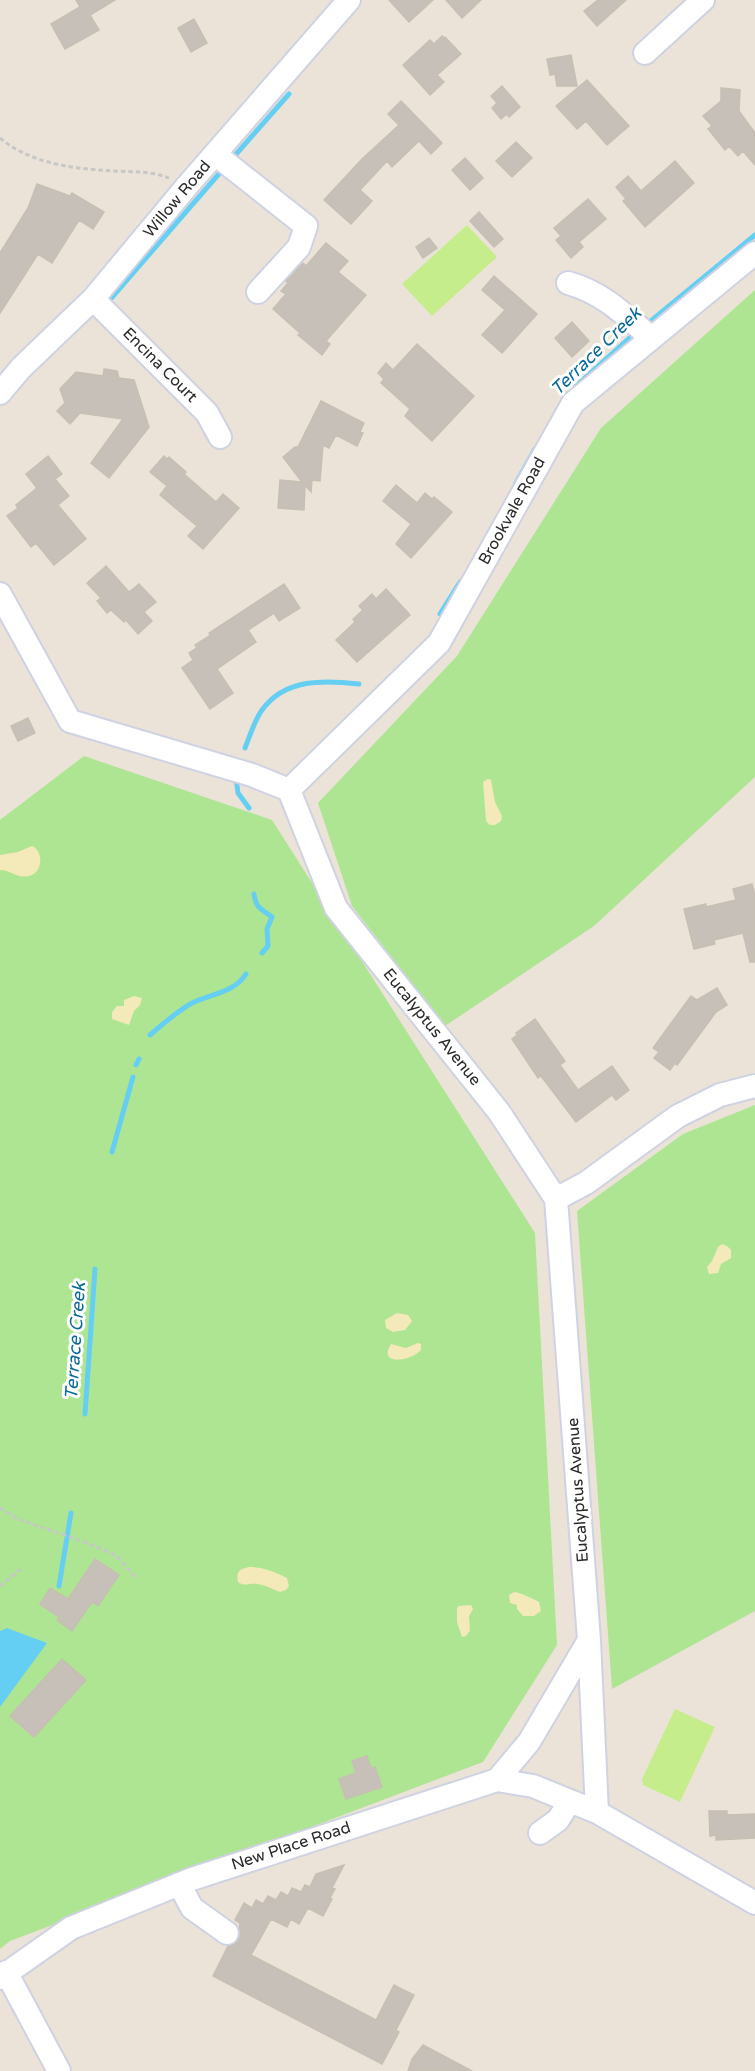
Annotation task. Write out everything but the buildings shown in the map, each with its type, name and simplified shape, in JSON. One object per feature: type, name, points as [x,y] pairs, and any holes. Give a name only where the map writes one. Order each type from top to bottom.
[{"type":"street","name":"Willow Road","points":[[0,393],[21,368],[93,299],[187,186],[223,159],[349,0]]},
{"type":"street","points":[[645,53],[702,0]]},
{"type":"street","points":[[223,159],[306,226],[299,247],[258,292]]},
{"type":"street","name":"Brookvale Road","points":[[289,790],[439,643],[573,402],[755,253]]},
{"type":"street","points":[[568,283],[597,293],[650,337]]},
{"type":"street","name":"Encina Court","points":[[93,299],[207,413],[220,437]]},
{"type":"street","points":[[0,594],[70,721],[252,775],[289,790]]},
{"type":"street","name":"Eucalyptus Avenue","points":[[289,790],[336,908],[499,1112],[556,1199],[589,1640],[597,1812]]},
{"type":"street","points":[[556,1199],[586,1183],[678,1116],[720,1095],[755,1086]]},
{"type":"street","points":[[497,1780],[529,1742],[589,1640]]},
{"type":"street","name":"New Place Road","points":[[3,1975],[71,1928],[179,1884],[497,1780],[533,1786],[597,1812]]},
{"type":"street","points":[[540,1833],[558,1820],[570,1801]]},
{"type":"street","points":[[597,1812],[755,1903]]},
{"type":"street","points":[[179,1884],[192,1908],[227,1933]]},
{"type":"street","points":[[3,1975],[59,2071]]},
{"type":"path","points":[[0,138],[30,155],[58,165],[157,174],[187,186]]},
{"type":"path","points":[[0,1508],[18,1520],[117,1556],[135,1577]]},
{"type":"path","points":[[0,1586],[21,1569]]},
{"type":"green space","points":[[467,225],[497,257],[432,316],[402,284]]},
{"type":"green space","points":[[755,290],[755,777],[594,926],[445,1026],[352,906],[318,803],[457,656],[601,428]]},
{"type":"green space","points":[[84,756],[272,820],[535,1233],[557,1645],[483,1762],[10,1941],[0,1949],[0,820]]},
{"type":"green space","points":[[755,1105],[755,1611],[612,1689],[577,1211],[683,1134]]},
{"type":"green space","points":[[675,1709],[715,1727],[680,1802],[643,1785],[642,1779]]},
{"type":"sand","points":[[491,780],[495,802],[502,816],[501,821],[495,825],[490,825],[486,821],[483,782]]},
{"type":"sand","points":[[32,846],[39,852],[40,857],[39,867],[34,874],[21,876],[0,870],[0,855],[18,852]]},
{"type":"sand","points":[[134,996],[142,998],[129,1025],[112,1019],[112,1012],[117,1006],[124,1006],[124,1000]]},
{"type":"sand","points":[[722,1244],[731,1250],[731,1258],[721,1264],[718,1273],[709,1274],[707,1267]]},
{"type":"sand","points":[[397,1313],[408,1315],[412,1321],[405,1330],[393,1332],[386,1328],[385,1320]]},
{"type":"sand","points":[[391,1344],[406,1348],[421,1344],[421,1350],[410,1357],[397,1360],[388,1356]]},
{"type":"sand","points":[[249,1567],[264,1569],[287,1578],[289,1586],[280,1592],[266,1586],[245,1585],[238,1582],[239,1572]]},
{"type":"sand","points":[[514,1592],[539,1602],[541,1611],[534,1616],[523,1616],[517,1609],[517,1605],[510,1603],[509,1595]]},
{"type":"sand","points":[[471,1605],[473,1609],[469,1616],[470,1631],[462,1637],[457,1622],[457,1608]]},
{"type":"water","points":[[7,1628],[47,1643],[0,1707],[0,1631]]},
{"type":"waterway","points":[[231,160],[289,94]]},
{"type":"waterway","points":[[107,303],[224,168]]},
{"type":"waterway","name":"Terrace Creek","points":[[646,325],[755,235]]},
{"type":"waterway","name":"Terrace Creek","points":[[576,386],[636,332]]},
{"type":"waterway","name":"Terrace Creek","points":[[516,483],[535,449]]},
{"type":"waterway","name":"Terrace Creek","points":[[440,614],[460,582]]},
{"type":"waterway","name":"Terrace Creek","points":[[245,748],[262,710],[282,692],[319,682],[359,684]]},
{"type":"waterway","name":"Terrace Creek","points":[[236,778],[238,793],[249,808]]},
{"type":"waterway","name":"Terrace Creek","points":[[254,894],[258,906],[272,917],[267,929],[268,946],[262,953]]},
{"type":"waterway","name":"Terrace Creek","points":[[150,1035],[192,1003],[228,989],[246,974]]},
{"type":"waterway","name":"Terrace Creek","points":[[136,1065],[139,1059]]},
{"type":"waterway","name":"Terrace Creek","points":[[112,1152],[133,1077]]},
{"type":"waterway","name":"Terrace Creek","points":[[85,1414],[95,1269]]},
{"type":"waterway","name":"Terrace Creek","points":[[59,1586],[71,1513]]}]
